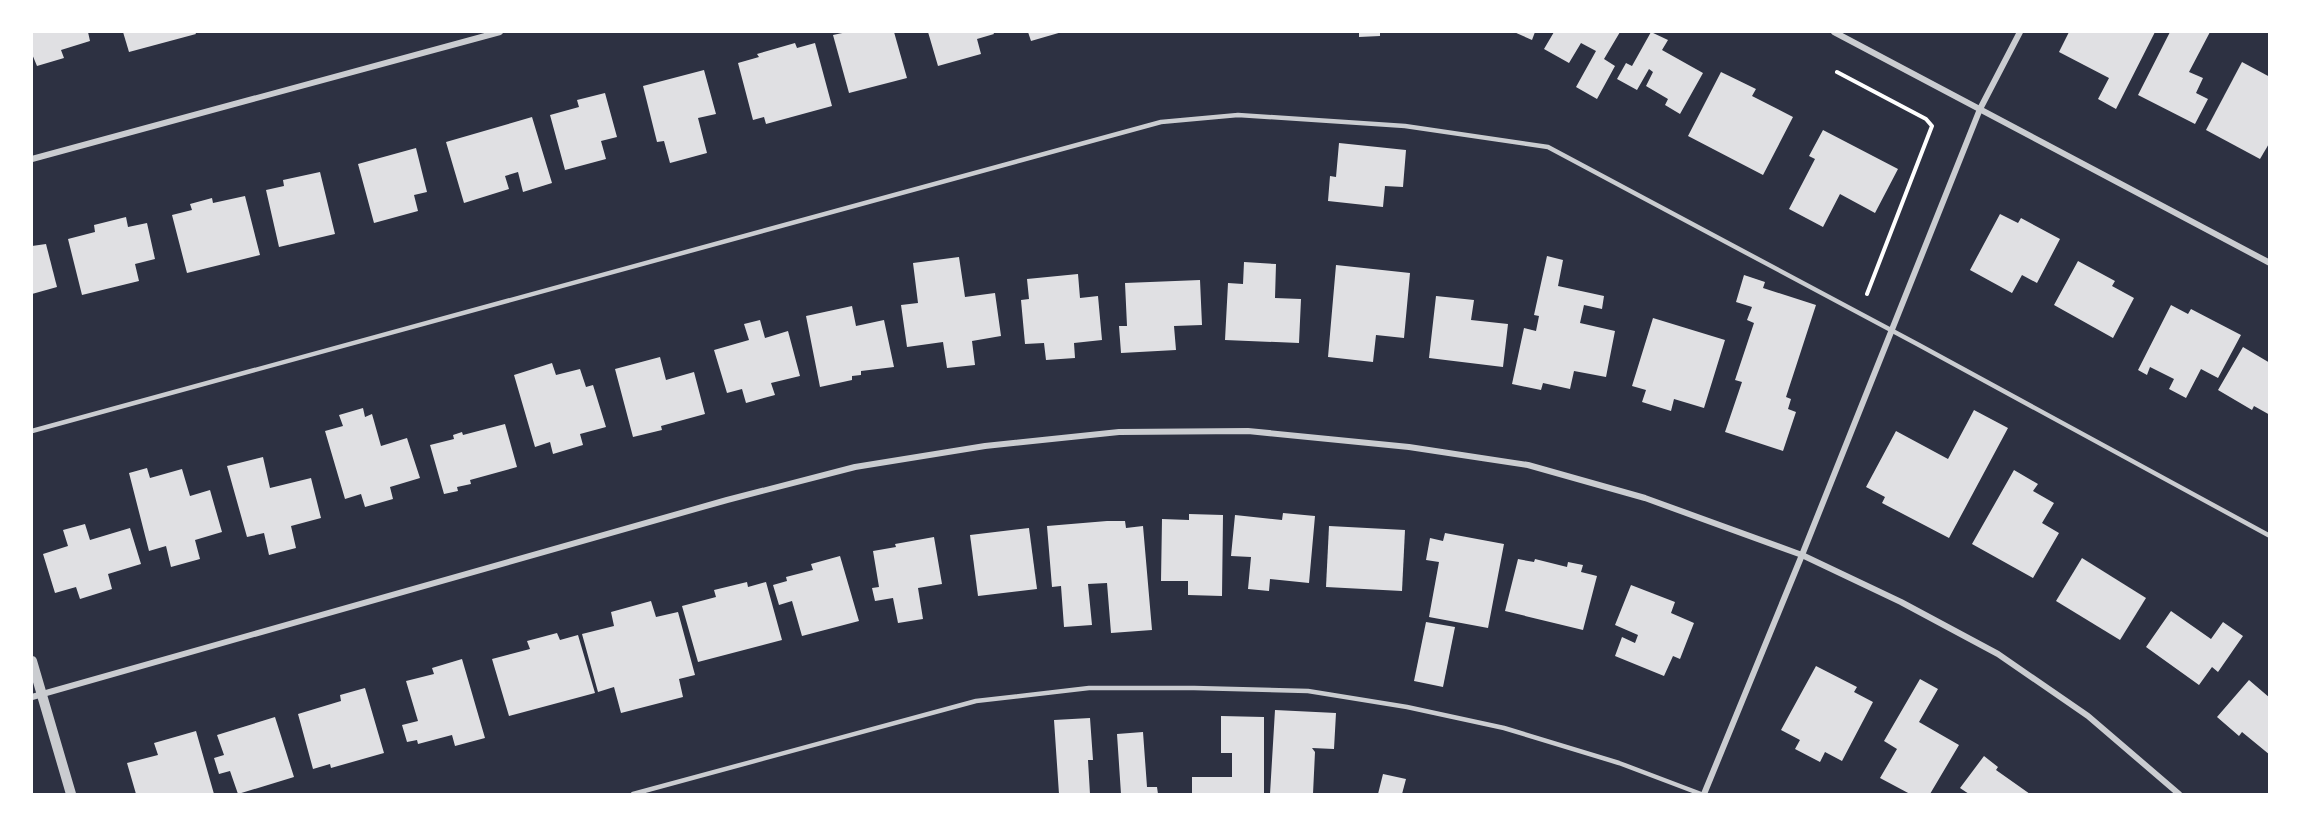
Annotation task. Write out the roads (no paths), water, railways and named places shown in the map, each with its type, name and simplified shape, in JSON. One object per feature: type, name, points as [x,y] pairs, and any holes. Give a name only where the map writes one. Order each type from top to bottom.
[{"type":"street","points":[[32,159],[500,32]]},
{"type":"street","points":[[1834,32],[2270,263]]},
{"type":"street","points":[[1702,795],[1802,555],[1980,109],[2020,32]]},
{"type":"street","points":[[36,696],[727,500],[855,467],[985,446],[1119,432],[1248,431],[1408,447],[1528,465],[1645,498],[1802,555],[1901,602],[1998,654],[2088,716],[2179,795]]},
{"type":"street","points":[[32,661],[36,696],[71,795]]},
{"type":"lane","points":[[32,431],[1161,122],[1238,115],[1405,126],[1548,147],[2270,536]]},
{"type":"lane","points":[[633,795],[976,701],[1089,688],[1308,691],[1504,728],[1619,763],[1702,795]]}]
